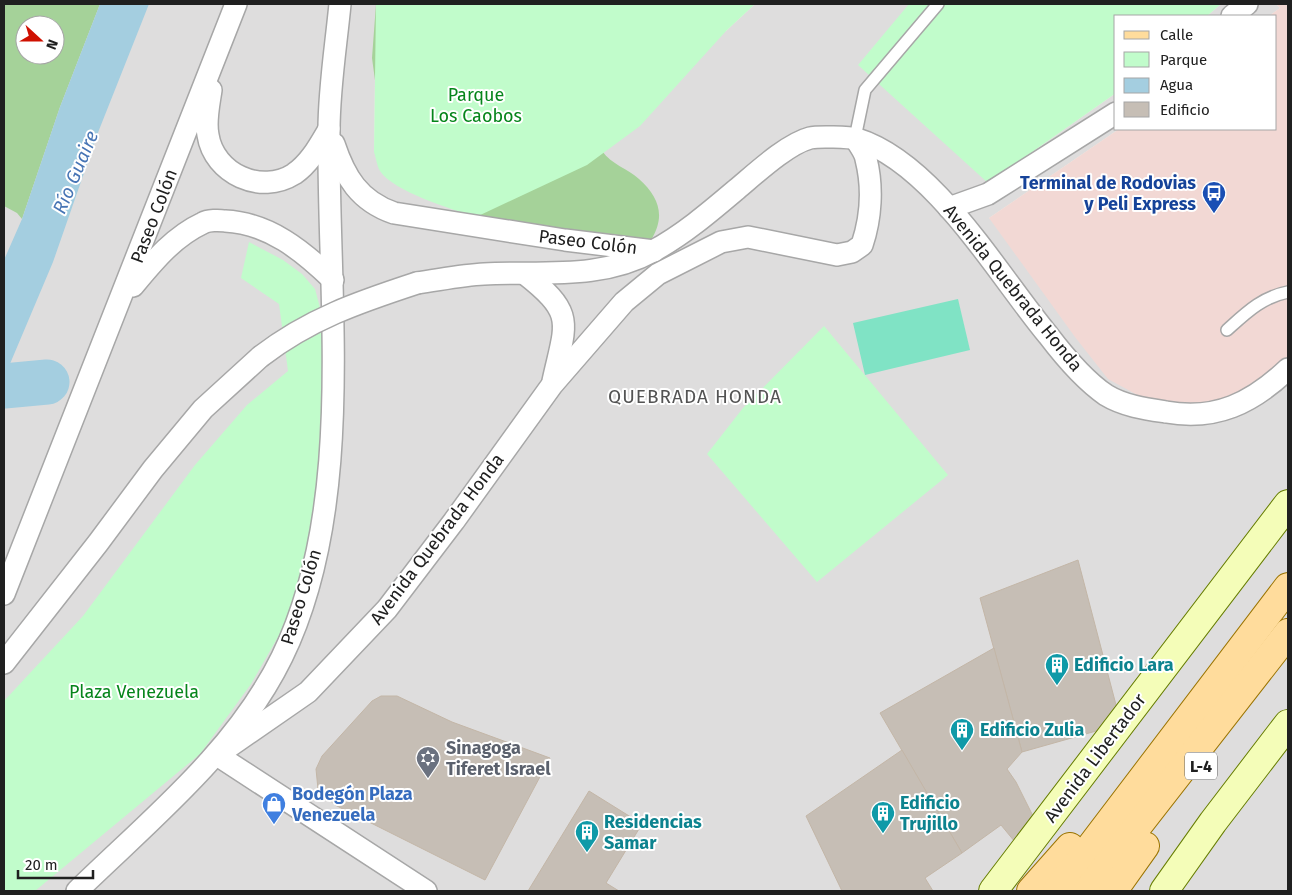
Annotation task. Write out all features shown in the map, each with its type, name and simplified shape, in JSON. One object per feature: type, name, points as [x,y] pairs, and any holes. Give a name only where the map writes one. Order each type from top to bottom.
[{"type":"main road","name":"Avenida Libertador","points":[[993,891],[1288,504]]},
{"type":"main road","name":"L-4","points":[[1031,891],[1100,813],[1154,763],[1288,587]]},
{"type":"main road","name":"L-4","points":[[1057,891],[1140,803],[1288,633]]},
{"type":"main road","name":"L-4","points":[[1113,891],[1268,672],[1288,639]]},
{"type":"main road","name":"L-4","points":[[1164,891],[1213,822],[1288,724]]},
{"type":"main road","name":"L-4","points":[[1087,891],[1140,803],[1154,763]]},
{"type":"street","name":"Paseo Colón","points":[[4,594],[236,4]]},
{"type":"street","name":"Paseo Colón","points":[[77,891],[217,755],[258,698],[282,657],[306,593],[322,525],[329,465],[333,280],[329,129],[340,4]]},
{"type":"street","points":[[1233,15],[1247,4]]},
{"type":"street","points":[[219,48],[211,85],[208,136],[215,156],[232,174],[250,181],[276,182],[292,175],[305,166],[329,129]]},
{"type":"street","points":[[950,208],[988,194],[1114,113]]},
{"type":"street","name":"Paseo Colón","points":[[329,129],[339,159],[352,184],[365,199],[379,208],[394,214],[565,240],[654,251]]},
{"type":"street","name":"Avenida Quebrada Honda","points":[[654,251],[722,202],[785,152],[810,138],[855,138],[901,164],[950,208],[1058,348],[1088,379],[1107,395],[1139,408],[1184,416],[1208,415],[1228,409],[1266,390],[1288,369]]},
{"type":"street","name":"Avenida Quebrada Honda","points":[[217,755],[308,692],[387,609],[454,521],[552,386],[624,302],[658,274],[695,253],[721,242],[748,237],[837,255],[852,252],[862,245],[869,220],[870,194],[866,158],[855,138]]},
{"type":"street","points":[[121,300],[166,246],[204,222],[244,222],[266,230],[310,257],[333,280]]},
{"type":"street","name":"Paseo Colón","points":[[4,663],[98,543],[153,468],[203,409],[260,357],[289,335],[324,317],[371,298],[417,283],[483,274],[525,274],[608,269],[629,263],[654,251]]},
{"type":"street","name":"Avenida Quebrada Honda","points":[[525,274],[552,297],[564,317],[564,331],[552,386]]},
{"type":"street","points":[[217,755],[426,891]]},
{"type":"lane","points":[[855,138],[865,90],[938,4]]},
{"type":"lane","points":[[1227,330],[1251,308],[1271,295],[1288,292]]},
{"type":"shaded area","points":[[4,4],[376,4],[374,152],[726,31],[755,4],[909,4],[988,183],[1114,94],[1114,130],[1118,130],[989,218],[1288,360],[1288,891],[4,891]]},
{"type":"shaded area","points":[[1221,4],[1276,4],[1280,8],[1270,15],[1208,15]]},
{"type":"shaded area","points":[[1276,4],[1288,4],[1288,360],[1262,387],[1201,409],[1143,398],[1108,379],[1075,337],[989,218],[1118,130],[1277,130],[1277,15],[1270,15],[1280,8]]},
{"type":"green space","points":[[4,4],[100,4],[60,107],[22,219],[17,213],[4,206]]},
{"type":"green space","name":"Parque Los Caobos","points":[[376,4],[605,4],[602,151],[610,160],[639,179],[656,200],[659,215],[658,223],[651,240],[641,244],[584,231],[481,226],[377,95],[372,58]]},
{"type":"green space","name":"Parque Los Caobos","points":[[376,4],[755,4],[726,31],[640,126],[587,165],[476,217],[410,193],[387,179],[379,169],[374,152]]},
{"type":"green space","points":[[909,4],[1221,4],[1208,15],[1114,15],[1114,94],[988,183],[858,65]]},
{"type":"green space","name":"Plaza Venezuela","points":[[249,242],[283,260],[302,274],[315,289],[322,315],[322,402],[317,496],[298,592],[282,630],[251,684],[200,754],[35,891],[4,891],[4,701],[83,616],[195,465],[247,405],[288,371],[279,304],[241,278]]},
{"type":"green space","points":[[958,299],[970,350],[865,375],[853,323]]},
{"type":"green space","points":[[824,326],[948,475],[817,582],[707,454],[743,408]]},
{"type":"water","name":"Río Guaire","points":[[100,4],[149,4],[99,130],[53,262],[4,378],[4,260],[22,219],[60,107]]},
{"type":"building","name":"Edificio Lara","points":[[1078,560],[1121,724],[1022,752],[980,598]]},
{"type":"building","name":"Edificio Zulia","points":[[994,648],[1022,752],[1007,769],[1016,782],[1036,822],[1015,842],[1001,825],[962,853],[880,713]]},
{"type":"building","name":"Sinagoga Tiferet Israel","points":[[381,696],[397,696],[452,722],[550,758],[485,880],[335,805],[318,789],[316,769],[322,756],[372,701]]},
{"type":"building","name":"Edificio Trujillo","points":[[902,750],[962,853],[925,878],[933,891],[842,891],[806,816]]},
{"type":"building","name":"Residencias Samar","points":[[589,791],[642,824],[606,883],[619,891],[528,891]]},
{"type":"waterway","points":[[4,386],[47,382]]},
{"type":"place","name":"Terminal de Rodovias y Peli Express","points":[[1214,214]]},
{"type":"place","name":"Edificio Lara","points":[[1057,686]]},
{"type":"place","name":"Edificio Zulia","points":[[962,751]]},
{"type":"place","name":"Sinagoga Tiferet Israel","points":[[428,779]]},
{"type":"place","name":"Bodegón Plaza Venezuela","points":[[274,825]]},
{"type":"place","name":"Edificio Trujillo","points":[[883,834]]},
{"type":"place","name":"Residencias Samar","points":[[587,853]]},
{"type":"district","name":"QUEBRADA HONDA","points":[[695,396]]}]
